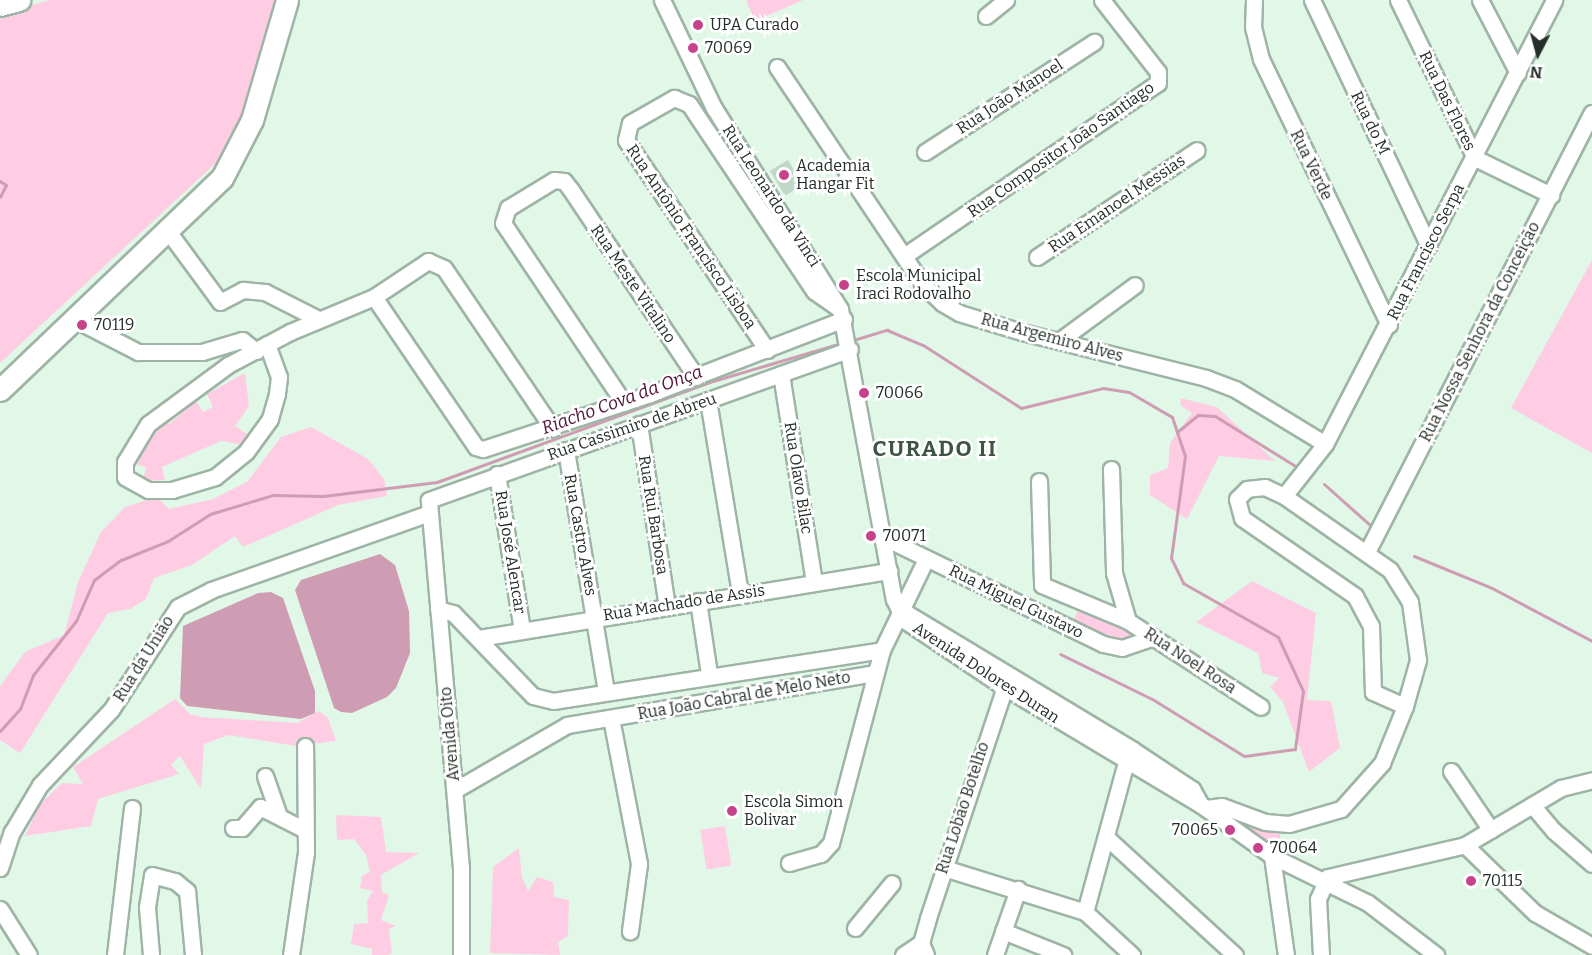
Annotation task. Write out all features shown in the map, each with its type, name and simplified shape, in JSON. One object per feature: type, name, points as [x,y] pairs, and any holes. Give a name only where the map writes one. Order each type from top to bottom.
[{"type":"highway","points":[[0,5],[19,0]]},
{"type":"highway","points":[[0,390],[76,320],[222,178],[252,120],[287,0]]},
{"type":"street","name":"Rua Leonardo da Vinci","points":[[662,0],[714,108],[846,330],[890,572],[900,611]]},
{"type":"street","points":[[986,16],[1006,0]]},
{"type":"street","name":"Rua Compositor João Santiago","points":[[904,256],[1158,83],[1158,72],[1102,0]]},
{"type":"street","name":"Rua Verde","points":[[1254,0],[1253,27],[1261,59],[1389,325]]},
{"type":"street","name":"Rua do M","points":[[1312,0],[1429,246]]},
{"type":"street","name":"Rua Das Flores","points":[[1398,0],[1475,158],[1551,195]]},
{"type":"street","points":[[1480,0],[1518,73]]},
{"type":"street","name":"Rua Francisco Serpa","points":[[1284,496],[1325,444],[1389,325],[1554,0]]},
{"type":"street","name":"Rua João Manoel","points":[[925,152],[1094,42]]},
{"type":"street","name":"Rua Argemiro Alves","points":[[777,67],[923,285],[959,313],[1235,389],[1325,444]]},
{"type":"street","name":"Rua Antônio Francisco Lisboa","points":[[767,350],[626,140],[630,123],[674,98],[688,104],[814,291],[846,330]]},
{"type":"street","name":"Rua Nossa Senhora da Conceição","points":[[1368,550],[1592,113]]},
{"type":"street","name":"Rua Emanoel Messias","points":[[1037,257],[1197,150]]},
{"type":"street","name":"Rua Meste Vitalino","points":[[624,403],[502,218],[508,208],[554,180],[564,182],[571,190],[696,377]]},
{"type":"street","points":[[174,238],[220,302],[243,290],[266,292],[318,319]]},
{"type":"street","points":[[76,320],[138,352],[202,352],[237,340],[247,340],[262,347],[279,377],[270,419],[246,452],[215,477],[172,490],[148,490],[124,477],[125,462],[148,424],[228,365],[262,347],[318,319],[374,297],[428,261],[438,262],[553,429]]},
{"type":"street","points":[[1059,341],[1135,285]]},
{"type":"street","name":"Rua Cassimiro de Abreu","points":[[374,297],[476,447],[491,448],[553,429],[767,350],[846,330]]},
{"type":"street","name":"Rua Cassimiro de Abreu","points":[[428,514],[434,495],[781,374],[846,330]]},
{"type":"street","name":"Rua Olavo Bilac","points":[[781,374],[814,582]]},
{"type":"street","points":[[708,400],[740,594]]},
{"type":"street","name":"Rua Rui Barbosa","points":[[639,424],[667,606]]},
{"type":"street","name":"Rua Castro Alves","points":[[566,450],[606,692]]},
{"type":"street","name":"Rua Noel Rosa","points":[[1111,469],[1114,573],[1128,621],[1261,707]]},
{"type":"street","name":"Rua José Alencar","points":[[497,474],[522,630]]},
{"type":"street","points":[[1039,481],[1042,585],[1128,621]]},
{"type":"street","points":[[1203,807],[1222,806],[1255,820],[1289,824],[1341,808],[1382,763],[1405,706],[1418,660],[1416,624],[1400,585],[1368,550],[1284,496],[1254,486],[1241,492],[1238,508],[1250,524],[1355,596],[1371,626],[1373,692],[1405,706]]},
{"type":"street","name":"Avenida Oito","points":[[428,514],[461,868],[461,955]]},
{"type":"street","name":"Rua da União","points":[[0,868],[12,832],[40,785],[111,710],[178,607],[211,590],[428,514]]},
{"type":"street","name":"Rua Miguel Gustavo","points":[[885,538],[1103,644],[1122,648],[1151,638]]},
{"type":"street","points":[[789,863],[821,854],[831,843],[882,650],[926,559]]},
{"type":"street","name":"Rua Machado de Assis","points":[[479,638],[814,582],[890,572]]},
{"type":"street","name":"Rua João Cabral de Melo Neto","points":[[698,601],[710,674]]},
{"type":"street","name":"Rua João Cabral de Melo Neto","points":[[438,609],[453,613],[538,698],[553,701],[710,674],[882,650]]},
{"type":"street","name":"Avenida Dolores Duran","points":[[900,611],[909,610],[1007,681],[1126,762],[1203,807],[1272,856],[1324,881],[1394,920],[1436,955]]},
{"type":"street","name":"Rua João Cabral de Melo Neto","points":[[455,790],[561,727],[876,673]]},
{"type":"street","name":"Avenida Dolores Duran","points":[[1007,681],[1192,789],[1203,807]]},
{"type":"street","name":"Rua Lobão Botelho","points":[[903,955],[924,949],[944,868],[1007,681]]},
{"type":"street","points":[[611,718],[639,864],[630,931]]},
{"type":"street","points":[[291,955],[306,852],[303,829],[305,747]]},
{"type":"street","points":[[1085,912],[1126,762]]},
{"type":"street","points":[[1451,771],[1491,830]]},
{"type":"street","points":[[265,776],[279,816]]},
{"type":"street","points":[[1321,955],[1318,898],[1324,881],[1359,867],[1465,844],[1561,788],[1592,780]]},
{"type":"street","points":[[1532,805],[1554,831],[1592,864]]},
{"type":"street","points":[[233,828],[242,828],[260,807],[303,829]]},
{"type":"street","points":[[115,955],[132,808]]},
{"type":"street","points":[[1106,837],[1235,955]]},
{"type":"street","points":[[1465,844],[1535,913],[1592,946]]},
{"type":"street","points":[[1272,856],[1286,955]]},
{"type":"street","points":[[944,868],[1085,912],[1132,955]]},
{"type":"street","points":[[151,955],[147,907],[152,875],[175,881],[187,891],[193,955]]},
{"type":"street","points":[[855,928],[892,883]]},
{"type":"street","points":[[995,955],[1018,890]]},
{"type":"street","points":[[0,909],[29,955]]},
{"type":"street","points":[[1004,931],[1063,955]]},
{"type":"shaded area","points":[[50,0],[279,0],[258,85],[231,149],[0,363],[0,14]]},
{"type":"shaded area","points":[[746,0],[803,0],[755,21]]},
{"type":"shaded area","points":[[1592,260],[1592,453],[1511,408]]},
{"type":"shaded area","points":[[245,373],[249,406],[235,426],[250,436],[243,445],[221,441],[162,467],[165,480],[143,481],[146,467],[138,465],[137,455],[145,449],[144,440],[157,420],[169,424],[196,401],[203,412],[213,407],[207,394]]},
{"type":"shaded area","points":[[1180,398],[1217,407],[1275,461],[1219,456],[1187,519],[1150,495],[1150,475],[1168,468],[1170,443],[1192,413],[1181,406]]},
{"type":"shaded area","points":[[311,427],[368,459],[384,479],[387,496],[338,505],[243,547],[235,536],[192,565],[154,578],[146,599],[130,609],[108,613],[20,753],[0,740],[0,686],[25,652],[64,635],[78,582],[101,532],[125,507],[157,497],[169,509],[213,499],[247,482],[281,437]]},
{"type":"shaded area","points":[[380,554],[395,565],[409,611],[410,653],[396,688],[387,697],[352,713],[341,712],[334,708],[295,590],[301,580]]},
{"type":"shaded area","points":[[1252,581],[1316,613],[1307,700],[1331,701],[1340,748],[1309,772],[1283,702],[1270,687],[1279,678],[1262,673],[1258,653],[1196,622]]},
{"type":"shaded area","points":[[271,592],[283,598],[315,691],[315,713],[301,719],[187,706],[180,698],[183,626],[258,593]]},
{"type":"shaded area","points":[[1079,608],[1121,625],[1136,634],[1134,641],[1115,641],[1072,623]]},
{"type":"shaded area","points":[[175,699],[190,714],[201,717],[297,723],[319,711],[328,718],[336,741],[296,746],[228,735],[204,744],[201,789],[180,756],[171,765],[179,774],[98,799],[91,826],[25,836],[40,804],[62,783],[83,784],[73,767]]},
{"type":"shaded area","points":[[336,815],[381,817],[386,852],[419,853],[381,875],[382,892],[389,895],[381,920],[396,926],[389,929],[392,953],[388,955],[372,955],[372,949],[351,944],[354,924],[368,923],[367,900],[373,891],[360,888],[362,876],[370,872],[366,855],[354,839],[337,840]]},
{"type":"shaded area","points":[[1229,819],[1281,827],[1278,855]]},
{"type":"shaded area","points":[[725,826],[731,866],[707,869],[700,830]]},
{"type":"shaded area","points":[[519,848],[522,877],[528,891],[537,877],[553,882],[554,897],[569,900],[568,936],[558,942],[560,955],[490,953],[493,867]]},
{"type":"building","name":"Academia Hangar Fit","points":[[788,160],[803,185],[785,196],[770,171]]},
{"type":"waterway","points":[[0,181],[6,185],[0,197]]},
{"type":"waterway","points":[[850,341],[887,330],[923,345],[1021,408],[1103,388],[1129,392],[1172,417],[1185,456],[1171,558],[1183,583],[1278,637],[1303,691],[1295,749],[1244,756],[1152,699],[1060,654]]},
{"type":"waterway","name":"Riacho Cova da Onça","points":[[0,731],[20,709],[33,675],[76,621],[94,580],[121,560],[168,541],[210,514],[273,495],[323,496],[437,482],[713,381],[841,343]]},
{"type":"waterway","name":"Riacho Cova da Onça","points":[[1177,432],[1198,415],[1215,416],[1297,467]]},
{"type":"waterway","name":"Riacho Cova da Onça","points":[[1324,484],[1371,526]]},
{"type":"waterway","name":"Riacho Cova da Onça","points":[[1414,556],[1492,588],[1592,641]]},
{"type":"place","name":"UPA Curado","points":[[698,25]]},
{"type":"place","name":"70069","points":[[693,48]]},
{"type":"place","name":"Academia Hangar Fit","points":[[784,175]]},
{"type":"place","name":"Escola Municipal Iraci Rodovalho","points":[[844,285]]},
{"type":"place","name":"70119","points":[[82,325]]},
{"type":"place","name":"70066","points":[[864,393]]},
{"type":"place","name":"70071","points":[[871,536]]},
{"type":"place","name":"Escola Simon Bolivar","points":[[732,811]]},
{"type":"place","name":"70065","points":[[1230,830]]},
{"type":"place","name":"70064","points":[[1258,848]]},
{"type":"place","name":"70115","points":[[1471,881]]},
{"type":"district","name":"CURADO II","points":[[935,449]]}]
